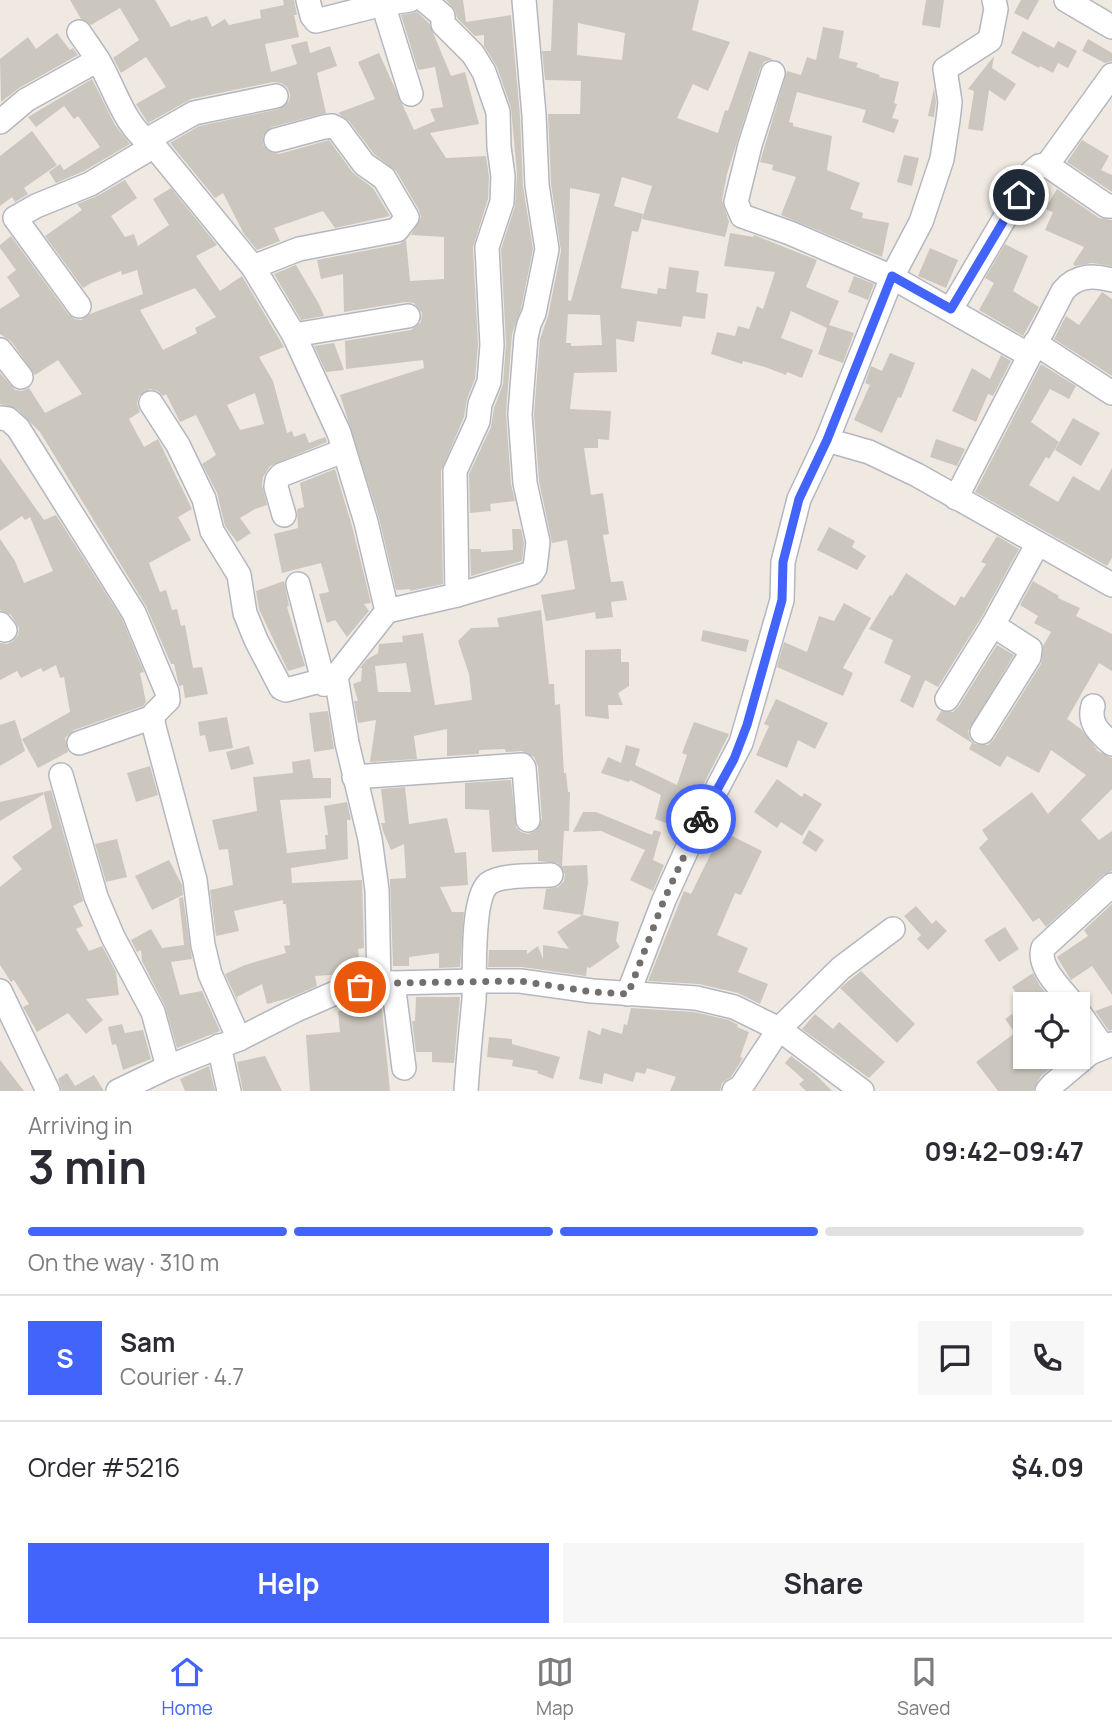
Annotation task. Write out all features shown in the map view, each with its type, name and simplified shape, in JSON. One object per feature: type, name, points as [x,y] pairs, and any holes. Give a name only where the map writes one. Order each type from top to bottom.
[{"type":"street","points":[[308,0],[316,21],[410,0]]},
{"type":"street","points":[[424,0],[440,8],[443,24],[473,54],[484,72],[498,112],[503,176],[502,202],[487,247],[492,345],[489,382],[480,404],[478,421],[454,471],[457,595]]},
{"type":"street","points":[[151,403],[178,445],[204,499],[212,531],[239,576],[246,612],[277,681],[286,690],[330,680],[387,611],[457,595],[532,573],[538,542],[525,483],[520,414],[528,324],[534,313],[547,250],[537,185],[524,0]]},
{"type":"street","points":[[628,994],[664,900],[697,827],[741,743],[782,600],[783,562],[799,499],[827,440],[892,276],[921,222],[942,159],[950,102],[945,69],[990,40],[996,9],[994,0]]},
{"type":"street","points":[[1066,0],[1112,27]]},
{"type":"street","points":[[383,4],[411,94]]},
{"type":"street","points":[[79,32],[98,60],[127,117],[253,267],[294,335],[339,433],[366,522],[387,611]]},
{"type":"street","points":[[0,122],[26,100],[98,60]]},
{"type":"street","points":[[773,73],[750,145],[736,202],[742,216],[892,276],[1112,393]]},
{"type":"street","points":[[1047,165],[1112,75]]},
{"type":"street","points":[[79,306],[8,223],[36,206],[90,184],[194,113],[276,96]]},
{"type":"street","points":[[253,267],[299,249],[397,230],[407,217],[384,178],[364,164],[338,129],[332,126],[324,127],[276,140]]},
{"type":"street","points":[[951,309],[1032,172],[1039,166],[1047,165],[1107,206],[1112,206]]},
{"type":"street","points":[[956,498],[1063,291],[1070,284],[1087,277],[1112,280]]},
{"type":"street","points":[[294,335],[408,316]]},
{"type":"street","points":[[0,350],[21,377]]},
{"type":"street","points":[[0,418],[8,419],[18,428],[134,613],[167,692],[166,705],[153,717],[79,743]]},
{"type":"street","points":[[827,440],[870,453],[1112,585]]},
{"type":"street","points":[[284,514],[276,487],[281,475],[344,451]]},
{"type":"street","points":[[947,699],[993,625],[1037,545]]},
{"type":"street","points":[[298,584],[330,680],[370,839],[386,983],[404,1068]]},
{"type":"street","points":[[982,732],[1030,657],[1030,649],[1025,644],[993,625]]},
{"type":"street","points":[[1093,706],[1091,713],[1095,727],[1112,744]]},
{"type":"street","points":[[153,717],[195,880],[205,955],[229,1042],[229,1091]]},
{"type":"street","points":[[355,777],[522,765],[528,820]]},
{"type":"street","points":[[61,775],[96,897],[113,937],[153,1012],[168,1067]]},
{"type":"street","points":[[466,1091],[477,918],[485,888],[495,880],[551,875]]},
{"type":"street","points":[[1064,992],[1042,961],[1044,948],[1112,886]]},
{"type":"street","points":[[734,1091],[741,1087],[779,1029],[841,968],[892,929]]},
{"type":"street","points":[[118,1091],[342,990],[386,983],[473,981],[520,981],[593,992],[696,998],[734,1007],[779,1029],[862,1091]]},
{"type":"street","points":[[0,991],[48,1091]]},
{"type":"street","points":[[1048,1091],[1090,1053],[1107,1046],[1090,1025]]},
{"type":"building","points":[[70,0],[155,0],[171,27],[207,16],[212,27],[225,19],[229,25],[261,18],[260,10],[284,5],[283,0],[294,0],[299,37],[265,44],[271,72],[297,64],[291,45],[307,41],[310,53],[330,46],[337,66],[317,73],[326,113],[272,127],[263,136],[263,144],[267,150],[279,154],[329,140],[353,173],[373,188],[390,216],[335,228],[323,211],[274,228],[280,241],[257,250],[244,234],[223,193],[215,198],[170,143],[199,126],[279,109],[289,101],[287,87],[273,82],[191,99],[148,123],[136,104],[166,87],[146,57],[121,73],[113,58],[139,40],[120,8],[91,25],[81,19]]},
{"type":"building","points":[[446,0],[463,0],[466,22],[511,15],[523,186],[533,249],[521,309],[512,334],[506,413],[511,484],[515,501],[490,504],[491,511],[470,513],[469,474],[491,427],[494,408],[503,384],[506,344],[501,249],[515,206],[517,174],[511,108],[497,67],[484,46],[484,35],[475,36],[457,18],[455,10]]},
{"type":"building","points":[[553,0],[699,0],[692,30],[730,42],[708,91],[693,84],[677,118],[718,133],[749,51],[773,59],[764,62],[760,69],[727,174],[722,200],[729,222],[725,237],[642,219],[652,186],[622,177],[614,206],[643,214],[638,232],[632,231],[621,288],[657,294],[658,288],[666,289],[669,267],[699,271],[696,292],[708,294],[705,319],[683,316],[681,327],[637,321],[634,342],[616,339],[617,372],[574,373],[570,409],[611,411],[609,440],[598,439],[598,448],[584,448],[591,495],[603,493],[609,534],[603,535],[611,582],[623,581],[627,600],[611,602],[613,617],[596,619],[595,612],[546,621],[541,595],[575,589],[567,540],[552,543],[539,481],[534,414],[540,339],[548,316],[561,251],[551,184],[548,114],[580,114],[581,81],[545,80],[542,51],[551,51]],"holes":[[[578,23],[625,33],[622,60],[577,55]],[[570,188],[600,194],[571,301],[568,300]],[[568,314],[600,315],[602,345],[571,346],[571,343],[566,343]]]},
{"type":"building","points":[[926,0],[944,0],[940,28],[922,25]]},
{"type":"building","points":[[1021,0],[1039,0],[1028,20],[1014,13]]},
{"type":"building","points":[[417,12],[429,23],[451,76],[465,72],[479,124],[430,133],[446,158],[486,156],[489,177],[488,199],[473,247],[478,345],[475,379],[467,399],[464,417],[441,471],[443,584],[410,591],[396,590],[379,518],[340,395],[424,368],[423,360],[346,369],[345,341],[411,330],[421,322],[422,313],[414,303],[406,302],[344,312],[343,274],[321,279],[317,260],[400,244],[406,240],[410,281],[444,279],[444,237],[411,235],[421,217],[396,171],[374,154],[349,121],[338,113],[375,99],[358,62],[379,53],[414,130],[435,121],[430,109],[443,107],[435,67],[418,70],[401,15]]},
{"type":"building","points":[[823,27],[844,31],[839,58],[858,63],[856,67],[880,75],[879,77],[899,82],[894,103],[897,104],[892,118],[899,120],[894,133],[862,122],[866,110],[797,92],[789,122],[793,123],[793,126],[832,136],[827,170],[860,183],[850,209],[863,213],[862,218],[889,223],[882,257],[781,215],[796,177],[772,170],[773,165],[760,162],[787,71],[801,75],[807,57],[816,60]]},
{"type":"building","points":[[1023,31],[1054,48],[1058,41],[1077,51],[1068,68],[1058,63],[1053,73],[1011,53]]},
{"type":"building","points":[[57,33],[70,50],[73,48],[78,55],[19,88],[1,102],[0,59],[28,37],[36,49]]},
{"type":"building","points":[[1088,39],[1112,53],[1112,61],[1105,63],[1082,51]]},
{"type":"building","points":[[994,56],[992,68],[1016,84],[1005,101],[989,90],[983,131],[968,129],[974,91],[968,89]]},
{"type":"building","points":[[92,79],[115,125],[130,144],[84,171],[56,183],[49,172],[60,164],[64,170],[100,147],[78,116],[74,119],[64,106],[36,127],[28,117]]},
{"type":"building","points":[[934,88],[936,102],[934,117],[928,116]]},
{"type":"building","points":[[32,131],[57,165],[24,188],[28,194],[15,202],[12,197],[0,206],[0,156]]},
{"type":"building","points":[[1082,140],[1109,156],[1101,170],[1112,175],[1112,192],[1067,162]]},
{"type":"building","points":[[904,155],[919,158],[912,186],[897,182]]},
{"type":"building","points":[[125,180],[137,198],[111,216],[125,237],[134,234],[138,246],[169,225],[153,199],[171,188],[217,245],[196,256],[220,291],[242,276],[284,347],[259,357],[273,381],[287,433],[292,431],[294,437],[305,433],[309,443],[325,437],[327,442],[270,466],[263,477],[262,485],[267,505],[240,518],[251,533],[237,542],[225,526],[217,493],[202,464],[216,455],[196,415],[180,422],[166,394],[163,396],[150,389],[139,396],[137,404],[140,412],[129,419],[144,447],[158,439],[192,509],[178,517],[191,540],[149,563],[160,592],[166,590],[172,610],[177,609],[181,626],[185,625],[193,668],[202,667],[208,694],[185,698],[183,685],[179,686],[174,664],[171,664],[146,606],[40,432],[17,409],[0,404],[0,373],[15,390],[29,388],[45,413],[82,394],[58,360],[35,375],[11,341],[0,334],[0,309],[20,296],[7,277],[16,270],[0,248],[11,236],[74,319],[81,320],[143,294],[137,270],[122,275],[121,271],[83,288],[45,236],[82,210],[77,204]],"holes":[[[195,288],[216,317],[195,328],[197,333],[163,350],[140,310]],[[255,393],[264,424],[240,430],[227,405]]]},
{"type":"building","points":[[1057,189],[1099,218],[1112,220],[1112,266],[1092,263],[1075,266],[1073,264],[1084,247],[1045,230],[1053,212],[1045,209]]},
{"type":"building","points":[[730,233],[754,235],[817,260],[806,287],[839,301],[829,325],[854,333],[843,363],[818,354],[827,328],[791,311],[781,338],[813,350],[802,378],[711,354],[717,332],[735,336],[738,326],[749,329],[757,306],[763,309],[775,272],[724,266]]},
{"type":"building","points":[[1005,244],[1028,256],[1013,291],[1039,307],[1023,336],[979,310],[994,283],[985,278]]},
{"type":"building","points":[[930,248],[958,260],[946,288],[918,276]]},
{"type":"building","points":[[296,265],[324,316],[301,320],[274,274]]},
{"type":"building","points":[[854,276],[874,284],[868,300],[848,292]]},
{"type":"building","points":[[1102,292],[1112,299],[1112,376],[1054,339],[1066,316],[1079,325]]},
{"type":"building","points":[[334,343],[344,370],[326,372],[314,346]]},
{"type":"building","points":[[890,353],[915,363],[901,398],[898,397],[882,433],[854,420],[870,385],[865,383],[871,366],[882,371]]},
{"type":"building","points":[[1001,355],[1011,361],[993,396],[988,394],[976,422],[952,411],[972,368],[990,379]]},
{"type":"building","points":[[1041,364],[1076,386],[1069,399],[1050,389],[1031,422],[1059,442],[1029,485],[1058,502],[1073,476],[1099,491],[1112,468],[1112,558],[1107,566],[975,492]]},
{"type":"building","points":[[1073,418],[1100,433],[1081,466],[1055,450]]},
{"type":"building","points":[[936,439],[965,449],[957,466],[930,457]]},
{"type":"building","points":[[0,458],[44,520],[56,515],[122,619],[144,672],[140,673],[146,702],[143,706],[74,730],[65,738],[68,752],[38,768],[22,739],[70,712],[64,677],[60,678],[56,665],[43,672],[41,668],[21,678],[17,671],[0,680],[0,643],[13,641],[19,628],[11,615],[0,610],[0,539],[15,561],[24,583],[53,571],[30,517],[25,520],[22,516],[0,531]]},
{"type":"building","points":[[335,469],[371,603],[364,604],[369,611],[347,637],[335,620],[327,623],[319,594],[329,592],[321,563],[282,573],[274,534],[298,528],[297,509],[304,507],[300,483]]},
{"type":"building","points":[[829,527],[855,541],[852,547],[866,556],[857,570],[817,550]]},
{"type":"building","points":[[512,529],[521,529],[524,543],[522,561],[471,576],[470,549],[481,549],[481,552],[513,550]]},
{"type":"building","points":[[997,536],[1019,549],[981,618],[938,687],[925,680],[913,708],[900,701],[911,676],[884,663],[893,640],[869,629],[906,573],[955,606],[961,596],[964,598],[986,564],[981,562]]},
{"type":"building","points":[[284,581],[289,606],[287,607],[305,666],[288,671],[259,609],[256,591]]},
{"type":"building","points":[[1033,581],[1059,596],[1058,598],[1080,608],[1076,616],[1112,634],[1112,671],[1099,663],[1067,719],[1081,729],[1098,751],[1112,758],[1112,789],[1081,820],[1099,840],[1112,831],[1112,871],[1103,875],[1046,927],[1039,918],[1033,922],[979,848],[988,839],[982,830],[1032,792],[1048,814],[1086,775],[1051,750],[1039,773],[1007,756],[1000,767],[969,749],[972,743],[936,720],[941,711],[953,712],[959,706],[997,645],[1014,655],[968,731],[975,744],[988,745],[994,739],[1041,664],[1043,646],[1051,632],[1034,623],[1038,616],[1020,605]]},
{"type":"building","points":[[844,603],[871,618],[843,668],[853,673],[843,696],[777,667],[784,642],[807,652],[819,616],[834,621]]},
{"type":"building","points":[[541,610],[549,684],[554,684],[555,705],[560,704],[564,773],[570,792],[569,831],[564,831],[562,866],[587,865],[588,883],[583,915],[619,922],[616,941],[620,947],[590,968],[587,967],[586,976],[522,967],[488,967],[489,950],[527,950],[527,954],[538,946],[543,959],[543,945],[569,949],[557,932],[582,915],[543,909],[546,889],[558,887],[564,881],[565,874],[558,863],[538,861],[538,850],[492,852],[489,810],[465,809],[465,783],[511,780],[516,827],[528,834],[536,831],[542,819],[538,767],[534,757],[522,751],[506,752],[505,749],[479,750],[479,754],[447,756],[447,729],[414,736],[417,759],[370,762],[376,720],[358,723],[354,701],[358,701],[353,684],[361,681],[360,668],[366,660],[378,653],[379,644],[403,642],[402,636],[423,633],[435,705],[472,700],[469,674],[458,641],[471,628],[499,627],[497,618]],"holes":[[[406,663],[411,692],[378,692],[375,666]]]},
{"type":"building","points":[[703,630],[749,640],[746,652],[701,641]]},
{"type":"building","points":[[621,649],[621,662],[629,662],[629,686],[618,693],[623,705],[608,705],[609,719],[585,716],[585,650]]},
{"type":"building","points":[[776,699],[828,723],[815,749],[798,740],[787,768],[756,755],[769,726],[764,724]]},
{"type":"building","points":[[328,711],[334,749],[314,752],[309,713]]},
{"type":"building","points":[[227,717],[233,748],[209,752],[205,735],[200,736],[198,722]]},
{"type":"building","points":[[15,720],[25,751],[0,766],[0,725]]},
{"type":"building","points":[[694,722],[729,734],[681,829],[655,819],[661,795],[630,780],[629,782],[601,773],[608,757],[621,763],[626,745],[640,749],[635,765],[677,785],[687,755],[682,753]]},
{"type":"building","points":[[249,746],[254,764],[231,770],[226,752]]},
{"type":"building","points":[[310,759],[313,778],[331,778],[331,798],[280,800],[287,853],[326,849],[325,835],[328,835],[324,806],[347,802],[351,820],[347,820],[348,859],[291,868],[292,883],[362,880],[364,948],[358,949],[361,973],[315,976],[317,986],[267,1004],[262,984],[237,997],[238,1002],[225,974],[286,953],[284,946],[290,945],[286,904],[283,904],[283,900],[234,911],[239,931],[216,936],[210,890],[233,885],[228,849],[219,850],[212,820],[257,811],[253,777],[293,773],[292,762]]},
{"type":"building","points":[[150,766],[158,795],[136,802],[127,773]]},
{"type":"building","points":[[777,779],[802,797],[804,793],[822,804],[802,836],[781,822],[777,828],[754,812]]},
{"type":"building","points":[[405,787],[409,824],[447,818],[455,853],[466,852],[468,885],[440,887],[452,912],[464,912],[460,967],[439,968],[439,953],[409,957],[409,966],[393,966],[390,879],[406,878],[404,844],[391,850],[383,831],[381,823],[385,823],[381,789]]},
{"type":"building","points":[[51,790],[83,901],[73,906],[83,926],[76,929],[89,951],[102,946],[116,972],[119,995],[86,999],[103,1020],[86,1034],[68,1013],[37,1032],[23,1007],[29,1004],[14,980],[11,982],[0,965],[0,887],[22,869],[12,857],[52,828],[44,792]]},
{"type":"building","points":[[43,792],[44,794],[0,821],[0,802]]},
{"type":"building","points":[[583,812],[596,812],[652,835],[654,830],[661,832],[653,860],[664,865],[653,891],[630,880],[645,850],[601,831],[573,832]]},
{"type":"building","points":[[809,830],[824,840],[816,852],[802,843]]},
{"type":"building","points":[[722,831],[762,851],[741,895],[735,893],[717,935],[748,948],[738,972],[768,984],[760,1004],[738,993],[699,984],[648,981],[684,891],[691,894]]},
{"type":"building","points":[[117,839],[127,877],[106,882],[95,844]]},
{"type":"building","points":[[169,860],[182,885],[183,895],[152,910],[135,876]]},
{"type":"building","points":[[183,897],[192,959],[171,962],[180,995],[202,991],[220,1031],[177,1048],[165,1006],[142,961],[141,950],[137,952],[131,940],[151,929],[162,948],[184,945],[179,898]]},
{"type":"building","points":[[1112,904],[1112,995],[1092,966],[1071,980],[1057,957],[1088,936],[1084,930]]},
{"type":"building","points":[[916,906],[932,924],[936,920],[947,931],[928,950],[917,939],[921,935],[904,916]]},
{"type":"building","points":[[1005,927],[1019,949],[999,962],[984,940]]},
{"type":"building","points":[[861,971],[915,1024],[897,1043],[840,988]]},
{"type":"building","points":[[1033,973],[1045,992],[1016,992],[1012,987]]},
{"type":"building","points":[[416,997],[460,997],[454,1063],[432,1062],[432,1052],[416,1052],[412,1021],[415,1021]]},
{"type":"building","points":[[1112,1005],[1112,1030],[1109,1031],[1095,1011]]},
{"type":"building","points":[[631,1008],[694,1012],[729,1020],[749,1032],[740,1057],[743,1058],[731,1077],[722,1083],[720,1091],[670,1091],[676,1077],[647,1068],[645,1074],[636,1072],[633,1082],[604,1073],[602,1084],[579,1079],[588,1030],[600,1035],[602,1028],[622,1034]]},
{"type":"building","points":[[382,1009],[390,1091],[310,1091],[306,1035],[340,1032],[338,1011]]},
{"type":"building","points":[[1013,1013],[1013,1030],[1005,1019]]},
{"type":"building","points":[[815,1014],[833,1029],[839,1022],[885,1062],[869,1078],[802,1029]]},
{"type":"building","points":[[122,1024],[125,1033],[143,1030],[151,1059],[123,1070],[116,1044],[112,1045],[108,1027]]},
{"type":"building","points":[[1013,1034],[1013,1069],[1049,1069],[1041,1076],[1033,1091],[998,1091],[976,1062]]},
{"type":"building","points":[[489,1037],[512,1039],[512,1044],[560,1057],[553,1079],[537,1073],[538,1071],[512,1066],[513,1060],[487,1057]]},
{"type":"building","points":[[265,1056],[282,1091],[243,1091],[237,1062]]},
{"type":"building","points":[[791,1056],[832,1091],[806,1091],[799,1084],[804,1080],[785,1063]]},
{"type":"building","points":[[0,1060],[24,1091],[0,1091]]},
{"type":"building","points":[[209,1066],[215,1091],[185,1091],[180,1079]]},
{"type":"building","points":[[67,1073],[75,1086],[94,1075],[104,1091],[62,1091],[58,1079]]},
{"type":"way so far","points":[[360,987],[393,983],[520,981],[593,992],[628,994],[664,900],[701,819]]},
{"type":"route","points":[[701,819],[734,759],[747,725],[782,600],[783,562],[799,499],[827,440],[892,276],[951,309],[1019,195]]}]
